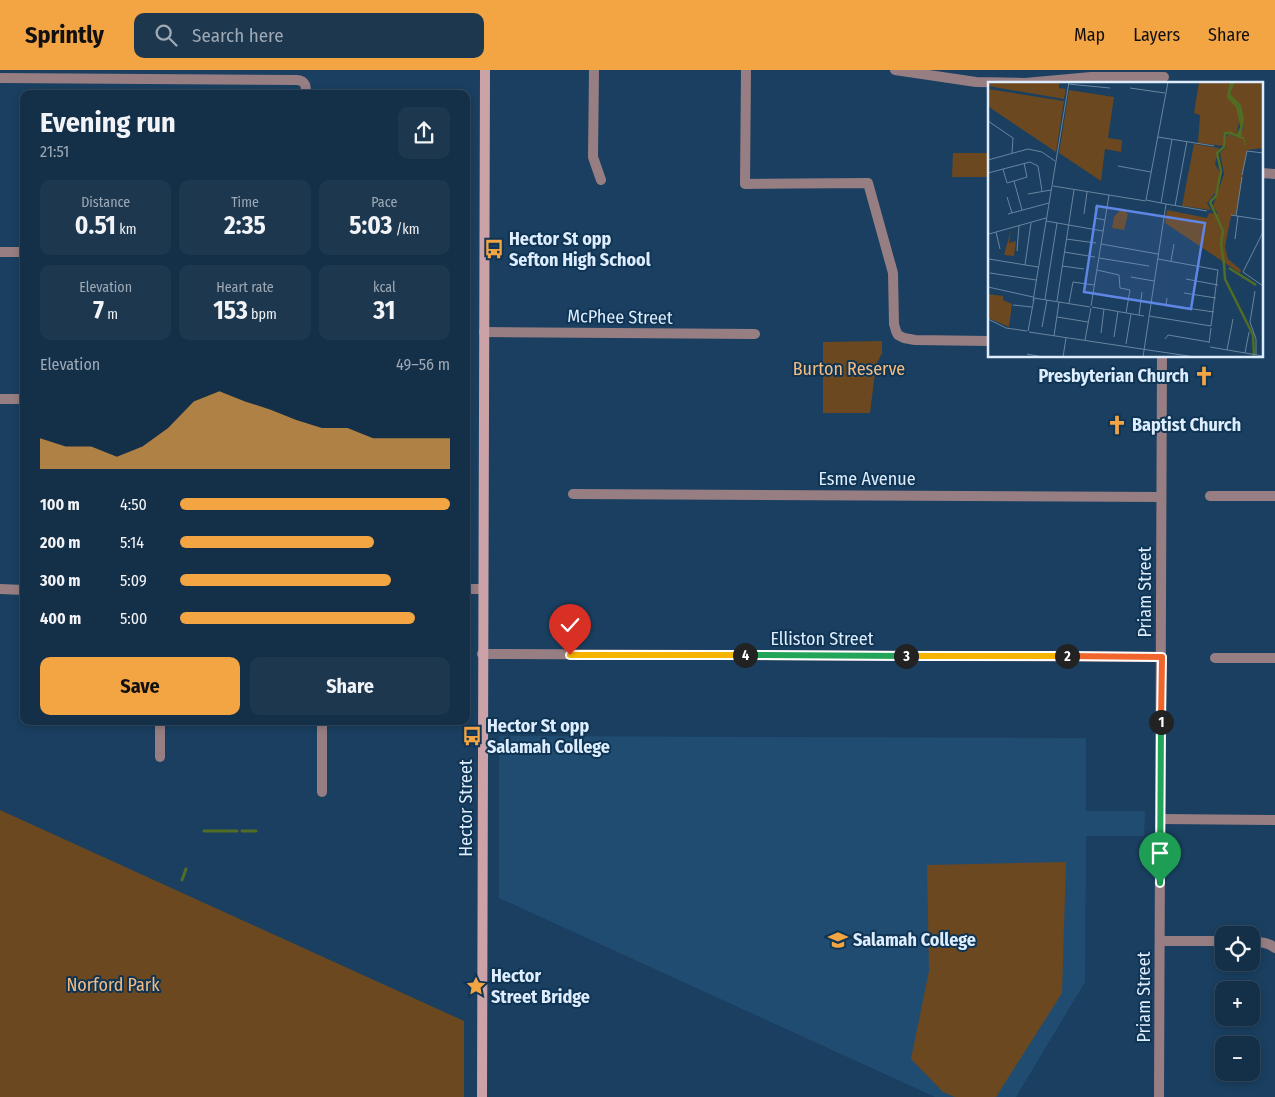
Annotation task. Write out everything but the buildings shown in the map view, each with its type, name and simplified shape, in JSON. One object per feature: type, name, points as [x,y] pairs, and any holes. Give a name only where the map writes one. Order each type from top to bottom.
[{"type":"main road","name":"Hector Street","points":[[482,1097],[485,70]]},
{"type":"street","points":[[594,70],[593,157],[600,180]]},
{"type":"street","points":[[746,70],[745,184],[868,183],[893,273],[894,324],[898,335],[915,340],[988,341]]},
{"type":"street","points":[[895,70],[988,82]]},
{"type":"street","points":[[1036,82],[1091,77],[1164,77]]},
{"type":"street","points":[[0,78],[298,80],[303,81],[306,90]]},
{"type":"street","points":[[1262,173],[1275,174]]},
{"type":"street","points":[[0,252],[20,252]]},
{"type":"street","name":"McPhee Street","points":[[484,332],[755,334]]},
{"type":"street","name":"Priam Street","points":[[1159,1097],[1162,358]]},
{"type":"street","points":[[0,399],[20,399]]},
{"type":"street","name":"Esme Avenue","points":[[573,494],[1161,497]]},
{"type":"street","points":[[1210,496],[1275,496]]},
{"type":"street","points":[[470,589],[482,589]]},
{"type":"street","points":[[0,590],[20,590]]},
{"type":"street","name":"Elliston Street","points":[[482,654],[1162,657]]},
{"type":"street","points":[[1215,658],[1275,658]]},
{"type":"street","points":[[160,725],[160,757]]},
{"type":"street","points":[[322,725],[322,792]]},
{"type":"street","points":[[1161,819],[1275,820]]},
{"type":"street","points":[[1160,941],[1215,941]]},
{"type":"street","points":[[1260,942],[1275,948]]},
{"type":"shaded area","name":"Salamah College","points":[[499,736],[1086,738],[1086,811],[1145,811],[1144,836],[1086,836],[1085,982],[1016,1097],[935,1097],[499,898]]},
{"type":"green space","points":[[953,153],[988,153],[988,177],[952,177]]},
{"type":"green space","name":"Burton Reserve","points":[[882,341],[882,353],[876,365],[870,413],[823,413],[823,342]]},
{"type":"green space","name":"Norford Park","points":[[0,810],[464,1021],[464,1097],[0,1097]]},
{"type":"green space","points":[[1066,862],[1062,993],[996,1097],[955,1097],[943,1092],[911,1059],[929,971],[927,865]]},
{"type":"waterway","points":[[204,831],[237,831]]},
{"type":"waterway","points":[[242,831],[256,831]]},
{"type":"waterway","points":[[182,880],[186,869]]},
{"type":"place","name":"Hector St opp Sefton High School","points":[[494,249]]},
{"type":"place","name":"Presbyterian Church","points":[[1204,376]]},
{"type":"place","name":"Baptist Church","points":[[1117,425]]},
{"type":"place","name":"Hector St opp Salamah College","points":[[472,736]]},
{"type":"place","name":"Salamah College","points":[[838,940]]},
{"type":"place","name":"Hector Street Bridge","points":[[476,986]]},
{"type":"route","points":[[570,655],[1162,657],[1160,883]]}]
